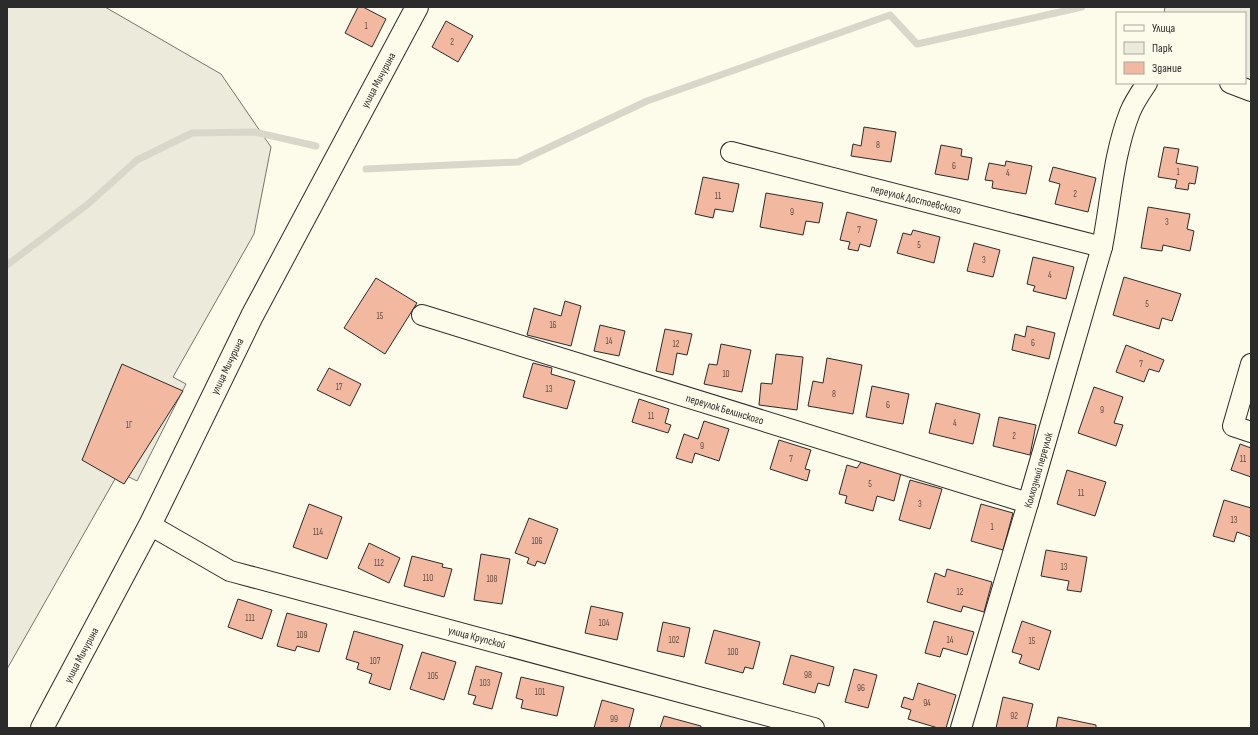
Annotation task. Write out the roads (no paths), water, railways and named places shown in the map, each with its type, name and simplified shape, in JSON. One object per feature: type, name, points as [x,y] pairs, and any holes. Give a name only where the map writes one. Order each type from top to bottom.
[{"type":"street","name":"улица Мичурина","points":[[42,728],[150,525],[252,316],[417,7]]},
{"type":"street","name":"Колхозный переулок","points":[[960,728],[1028,503],[1102,247],[1110,211],[1118,150],[1130,111],[1146,84]]},
{"type":"street","points":[[1233,84],[1251,91]]},
{"type":"street","name":"переулок Достоевского","points":[[731,152],[1102,247]]},
{"type":"street","name":"переулок Белинского","points":[[422,315],[1028,503]]},
{"type":"street","points":[[1242,429],[1251,364]]},
{"type":"street","name":"улица Крупской","points":[[150,525],[230,571],[814,728]]},
{"type":"waterway","points":[[366,169],[518,162],[647,101],[890,15],[917,44],[1082,7]]},
{"type":"waterway","points":[[7,265],[88,204],[137,160],[192,133],[254,132],[316,146]]}]
